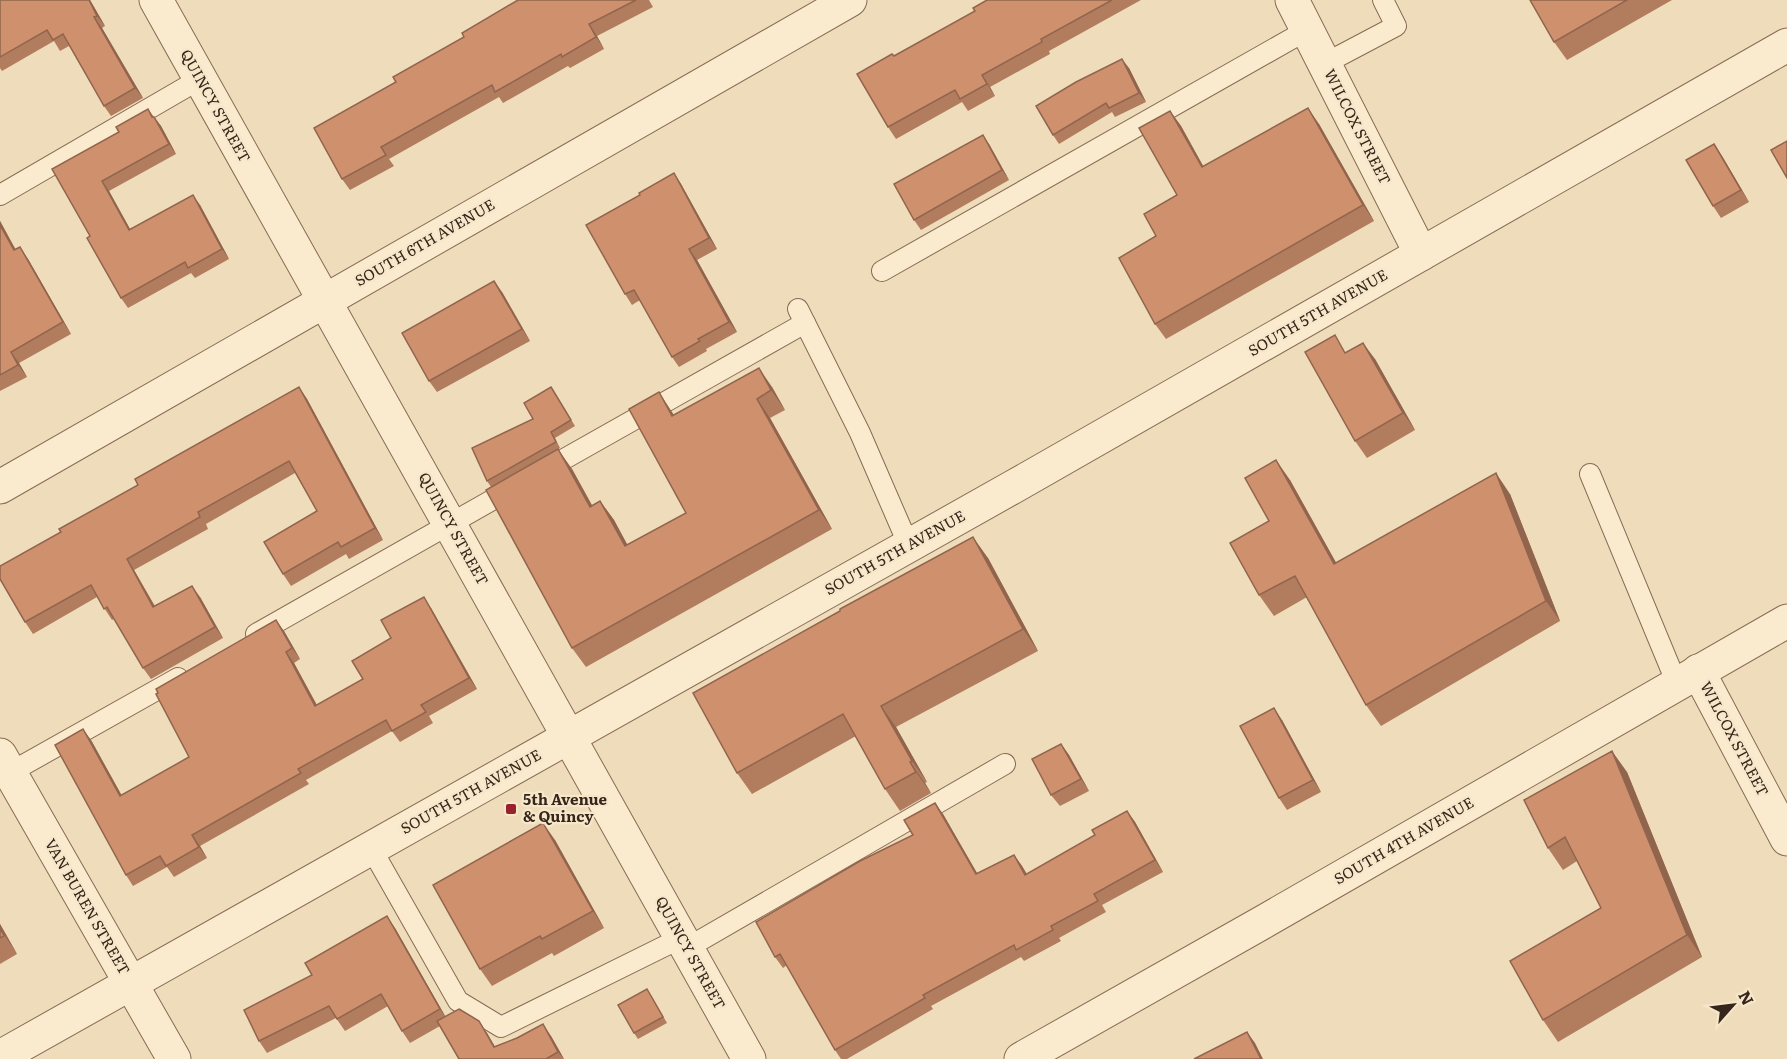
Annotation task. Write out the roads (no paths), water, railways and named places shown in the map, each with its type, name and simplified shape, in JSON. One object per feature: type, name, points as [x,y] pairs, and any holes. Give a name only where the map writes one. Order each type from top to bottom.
[{"type":"street","name":"QUINCY STREET","points":[[156,0],[749,1059]]},
{"type":"street","name":"SOUTH 6TH AVENUE","points":[[0,486],[850,0]]},
{"type":"street","name":"WILCOX STREET","points":[[1292,0],[1421,254]]},
{"type":"street","name":"SOUTH 5TH AVENUE","points":[[0,1057],[909,546],[1787,45]]},
{"type":"street","name":"SOUTH 4TH AVENUE","points":[[1021,1059],[1787,621]]},
{"type":"street","name":"WILCOX STREET","points":[[1687,677],[1787,839]]},
{"type":"street","name":"VAN BUREN STREET","points":[[3,768],[174,1059]]},
{"type":"lane","points":[[1324,63],[1396,26],[1383,0]]},
{"type":"lane","points":[[882,271],[1307,30]]},
{"type":"lane","points":[[0,195],[200,79]]},
{"type":"lane","points":[[235,645],[450,524],[801,316],[860,433],[909,546]]},
{"type":"lane","points":[[1590,474],[1687,677]]},
{"type":"lane","points":[[3,768],[194,669]]},
{"type":"lane","points":[[371,848],[458,1001],[501,1027],[684,943],[1005,764]]},
{"type":"place","name":"5th Avenue & Quincy","points":[[511,809]]}]
